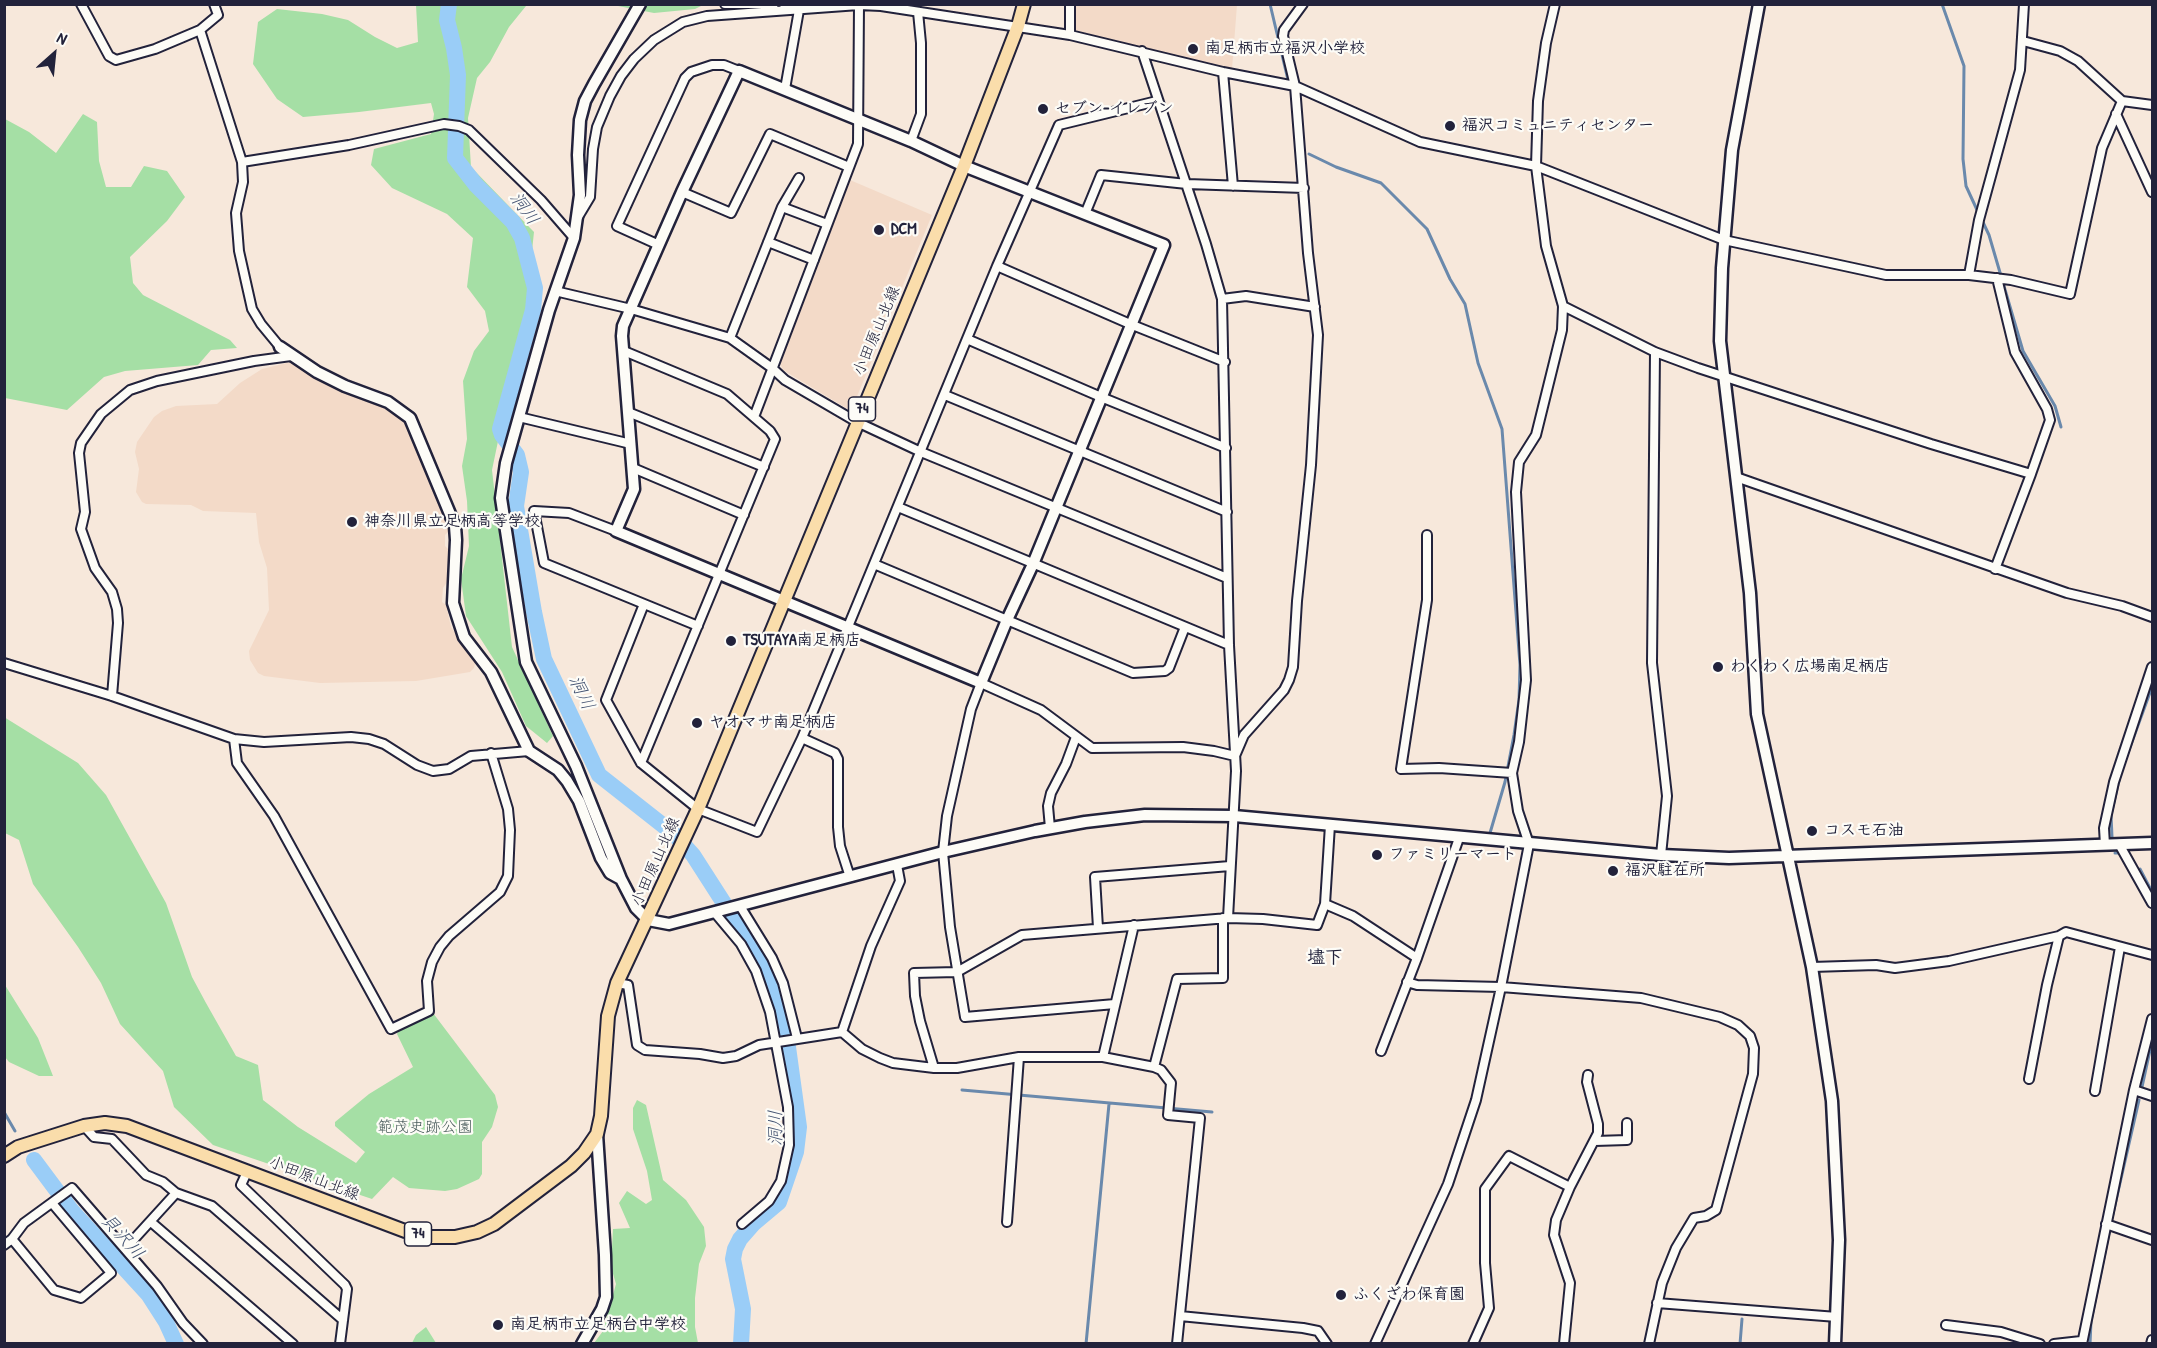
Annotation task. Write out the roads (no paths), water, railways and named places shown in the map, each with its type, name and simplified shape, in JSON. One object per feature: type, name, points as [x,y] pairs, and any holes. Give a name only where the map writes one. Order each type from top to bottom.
[{"type":"main road","name":"小田原山北線","points":[[4,1156],[18,1148],[84,1126],[105,1123],[127,1126],[405,1231],[431,1237],[455,1237],[477,1232],[494,1224],[572,1166],[584,1153],[597,1134],[601,1116],[608,1016],[617,983],[697,810],[964,166],[1018,26],[1024,4]]},
{"type":"street","points":[[81,4],[109,56],[116,60],[155,49],[200,30],[218,15],[214,4]]},
{"type":"street","points":[[640,4],[585,101],[580,120],[580,195],[573,238],[555,291],[506,463],[501,498],[526,662],[595,811],[621,879],[636,908],[648,920],[669,924],[943,852],[1050,828],[1145,815],[1234,816],[1529,844],[1660,855],[1729,858],[2152,843]]},
{"type":"street","points":[[725,4],[774,4]]},
{"type":"street","points":[[784,4],[799,10]]},
{"type":"street","points":[[1070,4],[1070,35]]},
{"type":"street","points":[[1235,756],[1244,735],[1284,690],[1293,667],[1318,368],[1318,335],[1308,253],[1295,86],[1282,36],[1303,4]]},
{"type":"street","points":[[1376,1344],[1448,1184],[1476,1100],[1529,844],[1518,811],[1512,773],[1519,742],[1526,681],[1515,492],[1519,462],[1536,435],[1562,330],[1563,306],[1546,246],[1536,166],[1538,101],[1546,43],[1555,4]]},
{"type":"street","points":[[1759,4],[1735,128],[1724,240],[1720,312],[1723,376],[1750,593],[1757,714],[1812,967],[1832,1101],[1839,1240],[1835,1344]]},
{"type":"street","points":[[1969,274],[1989,181],[2015,92],[2023,41],[2024,4]]},
{"type":"street","points":[[576,220],[590,197],[597,127],[610,96],[633,59],[654,40],[683,22],[696,18],[860,5],[1070,35],[1223,72],[1295,86],[1420,142],[1536,166],[1724,240],[1886,275],[1969,274],[2070,294],[2102,148],[2122,101]]},
{"type":"street","points":[[754,417],[858,144],[860,5]]},
{"type":"street","points":[[785,90],[799,10]]},
{"type":"street","points":[[911,141],[921,114],[921,43],[918,12]]},
{"type":"street","points":[[200,30],[242,162],[243,182],[236,213],[239,251],[252,309],[280,347],[291,356],[345,386],[388,402],[410,418],[455,526],[453,603],[464,637],[491,672],[529,751],[552,766],[567,781],[579,801],[601,858],[610,873],[621,879]]},
{"type":"street","points":[[2023,41],[2060,51],[2078,61],[2122,101],[2152,105]]},
{"type":"street","points":[[1142,51],[1157,101],[1187,184],[1222,299],[1225,362],[1227,578],[1235,756],[1234,816],[1225,918],[1223,978],[1177,979],[1154,1067]]},
{"type":"street","points":[[659,244],[617,226],[685,78],[691,72],[712,65],[724,65],[911,141],[964,166],[1164,245],[971,709],[947,816],[943,852],[950,927],[965,1017],[1115,1004]]},
{"type":"street","points":[[616,531],[633,489],[624,326],[682,192],[739,71]]},
{"type":"street","points":[[1223,72],[1233,186]]},
{"type":"street","points":[[644,604],[606,700],[641,763],[697,810],[757,832],[802,738],[997,266],[1059,125],[1157,101]]},
{"type":"street","points":[[2116,114],[2152,192]]},
{"type":"street","points":[[242,162],[349,145],[444,124],[459,126],[469,130],[532,192],[573,238]]},
{"type":"street","points":[[682,192],[731,213],[770,134],[849,167]]},
{"type":"street","points":[[1085,213],[1101,175],[1187,184],[1304,188]]},
{"type":"street","points":[[730,338],[782,207],[799,178]]},
{"type":"street","points":[[782,207],[827,224]]},
{"type":"street","points":[[768,242],[814,260]]},
{"type":"street","points":[[997,266],[1130,324],[1225,362]]},
{"type":"street","points":[[1995,569],[2048,426],[2049,414],[2015,352],[1997,278]]},
{"type":"street","points":[[555,291],[631,309],[730,338],[785,380],[857,422],[921,452],[1227,578]]},
{"type":"street","points":[[1222,299],[1246,296],[1316,307]]},
{"type":"street","points":[[1563,306],[1655,352],[1931,444],[2031,474]]},
{"type":"street","points":[[967,339],[1226,448]]},
{"type":"street","points":[[624,351],[727,394],[770,431],[775,439],[641,763]]},
{"type":"street","points":[[1655,352],[1652,663],[1668,796],[1660,855]]},
{"type":"street","points":[[112,696],[118,623],[117,609],[112,592],[95,568],[81,529],[85,512],[78,453],[81,443],[101,414],[130,390],[157,381],[291,356]]},
{"type":"street","points":[[945,395],[1227,512]]},
{"type":"street","points":[[628,412],[764,467]]},
{"type":"street","points":[[519,417],[631,444]]},
{"type":"street","points":[[633,468],[744,515]]},
{"type":"street","points":[[1736,477],[1995,569],[2067,593],[2122,606],[2152,617]]},
{"type":"street","points":[[898,507],[1229,645]]},
{"type":"street","points":[[698,626],[544,563],[534,511],[568,513],[848,627],[1041,710],[1092,748],[1183,747],[1214,750],[1235,756]]},
{"type":"street","points":[[1427,535],[1427,600],[1401,769],[1439,768],[1512,773]]},
{"type":"street","points":[[874,564],[1133,673],[1165,671],[1169,668],[1185,627]]},
{"type":"street","points":[[4,663],[112,696],[234,739],[264,742],[351,737],[369,739],[384,744],[417,765],[433,771],[449,769],[471,756],[529,751]]},
{"type":"street","points":[[2105,845],[2104,828],[2112,792],[2152,667]]},
{"type":"street","points":[[1050,828],[1047,806],[1076,737]]},
{"type":"street","points":[[802,738],[835,753],[838,759],[838,827],[840,846],[850,877]]},
{"type":"street","points":[[234,739],[237,763],[279,825],[391,1029],[429,1011],[427,981],[432,962],[440,947],[449,936],[500,892],[507,876],[510,830],[508,809],[491,753]]},
{"type":"street","points":[[934,1068],[920,1021],[915,996],[914,973],[957,972],[1022,935],[1225,918],[1263,919],[1317,925],[1325,904],[1330,825]]},
{"type":"street","points":[[1381,1052],[1459,838]]},
{"type":"street","points":[[2119,844],[2152,903]]},
{"type":"street","points":[[842,1032],[871,946],[900,881],[897,865]]},
{"type":"street","points":[[1098,928],[1095,877],[1230,866]]},
{"type":"street","points":[[1325,904],[1353,916],[1417,958]]},
{"type":"street","points":[[739,906],[772,958],[790,1006],[797,1038]]},
{"type":"street","points":[[715,913],[741,944],[756,971],[778,1042],[788,1107],[789,1145],[781,1181],[769,1201],[742,1224]]},
{"type":"street","points":[[1103,1057],[1134,925]]},
{"type":"street","points":[[1812,967],[1876,965],[1894,968],[1939,962],[2059,936],[2066,932],[2152,955]]},
{"type":"street","points":[[2029,1079],[2059,936]]},
{"type":"street","points":[[2095,1090],[2120,947]]},
{"type":"street","points":[[1407,982],[1417,985],[1501,987],[1641,998],[1720,1017],[1738,1025],[1750,1036],[1754,1048],[1753,1074],[1716,1210],[1706,1216],[1694,1218],[1666,1270],[1649,1344]]},
{"type":"street","points":[[617,983],[628,985],[637,1045],[645,1050],[723,1058],[736,1056],[759,1045],[842,1032],[862,1049],[880,1058],[893,1063],[934,1068],[957,1068],[1019,1057],[1103,1057],[1161,1070],[1171,1083],[1168,1115],[1200,1118],[1177,1344]]},
{"type":"street","points":[[2054,1344],[2081,1342],[2134,1090],[2152,1019]]},
{"type":"street","points":[[1007,1222],[1019,1057]]},
{"type":"street","points":[[1564,1344],[1570,1283],[1554,1235],[1556,1220],[1570,1186],[1595,1141],[1598,1124],[1587,1082],[1588,1075]]},
{"type":"street","points":[[2134,1090],[2152,1096]]},
{"type":"street","points":[[1595,1141],[1627,1140],[1627,1123]]},
{"type":"street","points":[[84,1126],[94,1137],[112,1139],[142,1172],[163,1182],[176,1193],[212,1206],[343,1320]]},
{"type":"street","points":[[582,1344],[602,1309],[606,1297],[597,1134]]},
{"type":"street","points":[[1473,1344],[1489,1308],[1485,1263],[1485,1189],[1509,1156],[1570,1186]]},
{"type":"street","points":[[247,1172],[241,1185],[347,1288],[340,1344]]},
{"type":"street","points":[[4,1245],[12,1239],[24,1223],[72,1188],[157,1286],[183,1323],[203,1344]]},
{"type":"street","points":[[125,1249],[176,1193]]},
{"type":"street","points":[[12,1239],[54,1290],[81,1298],[111,1273],[52,1203]]},
{"type":"street","points":[[151,1222],[293,1344]]},
{"type":"street","points":[[2106,1224],[2152,1240]]},
{"type":"street","points":[[1657,1303],[1837,1317]]},
{"type":"street","points":[[1180,1316],[1303,1328],[1318,1331],[1327,1344]]},
{"type":"street","points":[[1946,1325],[2001,1332],[2040,1344]]},
{"type":"waterway","name":"洞川","points":[[449,4],[447,20],[458,75],[455,158],[476,185],[513,222],[522,238],[535,288],[533,310],[500,429],[517,455],[521,472],[516,506],[544,659],[599,775],[674,834],[693,855],[763,964],[785,1025],[799,1127],[796,1152],[779,1202],[754,1223],[740,1239],[735,1249],[733,1259],[743,1309],[741,1344]]},
{"type":"waterway","points":[[1270,4],[1288,80]]},
{"type":"waterway","points":[[1942,4],[1964,66],[1963,159],[1966,186],[1978,212]]},
{"type":"waterway","points":[[1309,154],[1336,167],[1381,183],[1427,229],[1450,279],[1465,304],[1478,363],[1502,429],[1520,665],[1519,700],[1505,782],[1490,833]]},
{"type":"waterway","points":[[1981,218],[1989,235],[2023,351],[2055,406],[2061,427]]},
{"type":"waterway","points":[[2125,761],[2152,687]]},
{"type":"waterway","points":[[2112,837],[2111,815],[2120,776]]},
{"type":"waterway","points":[[2140,869],[2152,892]]},
{"type":"waterway","points":[[2142,1087],[2152,1041]]},
{"type":"waterway","points":[[962,1090],[1212,1112]]},
{"type":"waterway","points":[[2112,1218],[2139,1100]]},
{"type":"waterway","points":[[1086,1344],[1109,1104]]},
{"type":"waterway","name":"貝沢川","points":[[4,1112],[15,1131]]},
{"type":"waterway","name":"貝沢川","points":[[34,1160],[72,1211],[148,1294],[166,1322],[176,1344]]},
{"type":"waterway","points":[[2090,1344],[2091,1321],[2109,1233]]},
{"type":"waterway","points":[[1740,1344],[1742,1319]]},
{"type":"place","name":"南足柄市立福沢小学校","points":[[1193,49]]},
{"type":"place","name":"セブン-イレブン","points":[[1043,109]]},
{"type":"place","name":"福沢コミュニティセンター","points":[[1450,126]]},
{"type":"place","name":"DCM","points":[[879,230]]},
{"type":"place","name":"神奈川県立足柄高等学校","points":[[352,522]]},
{"type":"place","name":"TSUTAYA南足柄店","points":[[731,641]]},
{"type":"place","name":"わくわく広場南足柄店","points":[[1718,667]]},
{"type":"place","name":"ヤオマサ南足柄店","points":[[697,723]]},
{"type":"place","name":"コスモ石油","points":[[1812,831]]},
{"type":"place","name":"ファミリーマート","points":[[1377,855]]},
{"type":"place","name":"福沢駐在所","points":[[1613,871]]},
{"type":"place","name":"ふくざわ保育園","points":[[1341,1295]]},
{"type":"place","name":"南足柄市立足柄台中学校","points":[[498,1325]]},
{"type":"district","name":"壗下","points":[[1325,958]]},
{"type":"park label","name":"範茂史跡公園","points":[[425,1128]]}]
